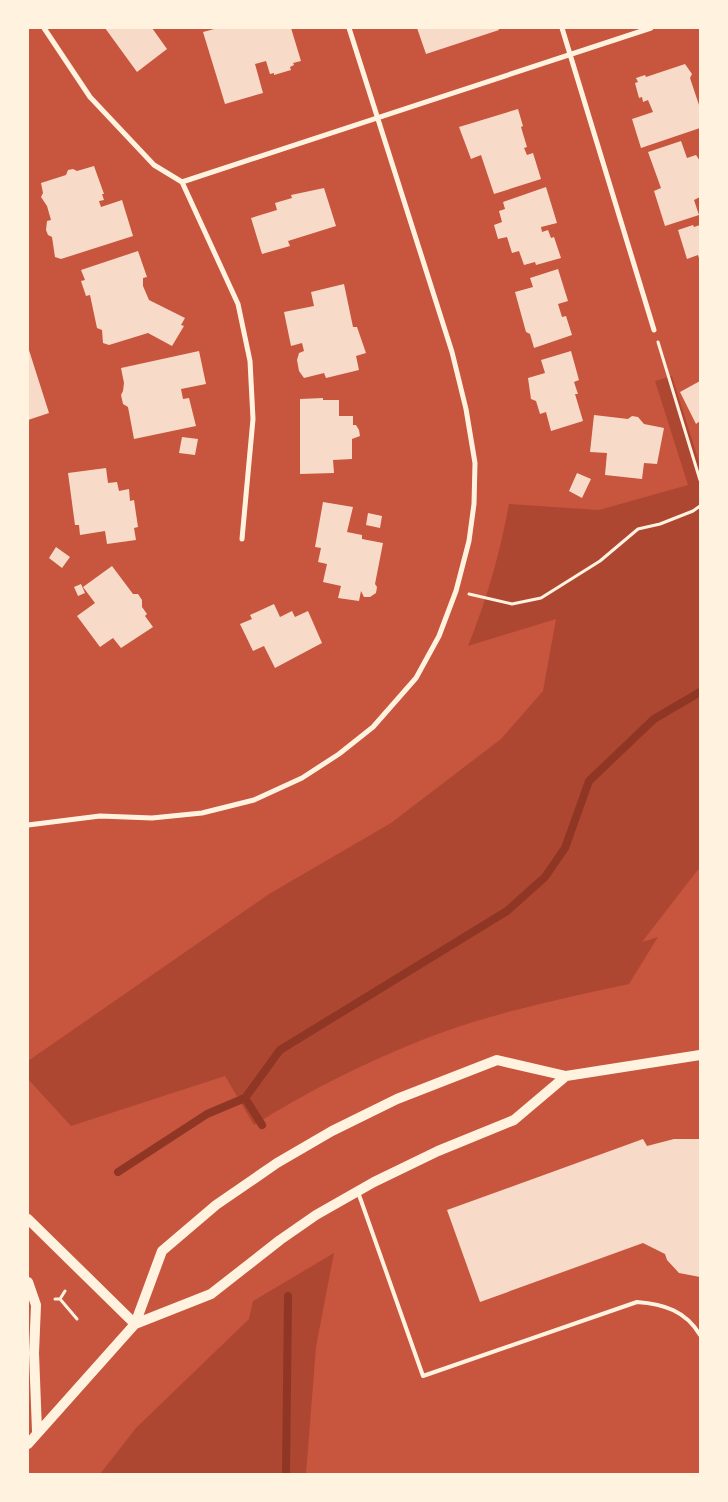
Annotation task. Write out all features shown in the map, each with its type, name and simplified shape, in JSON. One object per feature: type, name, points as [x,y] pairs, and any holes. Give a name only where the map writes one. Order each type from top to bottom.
[{"type":"main road","points":[[28,1444],[37,1431],[136,1324],[162,1251],[216,1205],[277,1163],[324,1136],[397,1099],[497,1060],[566,1076],[662,1059],[700,1055]]},
{"type":"main road","points":[[136,1324],[211,1294],[280,1240],[316,1215],[358,1192],[438,1151],[514,1120],[566,1076]]},
{"type":"main road","points":[[28,1219],[136,1324]]},
{"type":"main road","points":[[28,1282],[36,1305],[34,1352],[37,1431]]},
{"type":"street","points":[[44,28],[90,97],[154,165],[182,182],[238,304],[250,361],[253,419],[242,539]]},
{"type":"street","points":[[28,825],[100,816],[152,818],[202,813],[254,800],[302,778],[339,754],[373,727],[416,678],[439,636],[456,590],[469,541],[474,504],[475,462],[466,408],[452,352],[349,28]]},
{"type":"street","points":[[562,28],[654,330]]},
{"type":"street","points":[[182,182],[651,28]]},
{"type":"lane","points":[[358,1192],[423,1376],[637,1302],[659,1304],[690,1319],[700,1335]]},
{"type":"path","points":[[654,330],[700,480]]},
{"type":"path","points":[[456,590],[504,603],[518,603],[541,598],[600,561],[638,529],[660,524],[693,511],[700,506]]},
{"type":"path","points":[[65,1292],[58,1299],[77,1319]]},
{"type":"shaded area","points":[[672,376],[700,465],[700,867],[642,942],[658,937],[629,984],[501,1014],[427,1038],[338,1078],[295,1100],[254,1125],[225,1076],[71,1126],[28,1079],[28,1061],[269,894],[391,823],[501,739],[543,691],[556,619],[468,646],[492,576],[509,504],[599,510],[688,485],[655,381]]},
{"type":"shaded area","points":[[334,1253],[316,1347],[306,1474],[100,1474],[136,1428],[249,1319],[253,1301]]},
{"type":"building","points":[[105,28],[152,28],[167,49],[137,72]]},
{"type":"building","points":[[218,28],[291,28],[301,61],[293,63],[294,65],[290,67],[291,70],[274,75],[274,73],[270,74],[266,61],[255,64],[263,93],[225,104],[203,32]]},
{"type":"building","points":[[417,28],[498,28],[499,30],[426,54]]},
{"type":"building","points":[[685,64],[692,74],[690,78],[700,108],[700,128],[641,148],[632,119],[653,112],[648,100],[643,102],[642,97],[639,98],[635,83],[638,82],[636,78],[645,75],[646,77]]},
{"type":"building","points":[[518,109],[527,147],[524,148],[527,155],[533,153],[541,179],[494,194],[481,155],[471,159],[459,127]]},
{"type":"building","points":[[681,141],[687,158],[696,155],[700,161],[700,197],[694,200],[699,215],[665,226],[654,191],[661,188],[648,152]]},
{"type":"building","points":[[94,166],[104,194],[102,194],[104,200],[99,201],[101,207],[122,200],[133,236],[61,259],[55,257],[52,237],[48,235],[46,230],[47,221],[51,220],[47,206],[41,197],[43,193],[41,183],[66,175],[68,170],[73,169],[77,171]]},
{"type":"building","points":[[546,187],[557,223],[541,227],[542,232],[548,230],[551,238],[554,237],[561,258],[536,265],[535,262],[524,265],[519,251],[512,253],[507,237],[498,239],[494,225],[502,222],[499,211],[505,209],[503,202]]},
{"type":"building","points":[[324,188],[336,226],[288,241],[290,246],[262,254],[251,218],[277,210],[275,203],[292,198],[291,195]]},
{"type":"building","points":[[693,225],[694,227],[700,225],[700,261],[698,255],[687,259],[678,230]]},
{"type":"building","points":[[138,251],[147,277],[143,278],[143,286],[149,300],[185,318],[181,325],[184,326],[172,346],[148,333],[109,345],[103,343],[102,330],[97,328],[90,295],[86,296],[81,281],[85,280],[81,270]]},
{"type":"building","points":[[558,269],[568,301],[558,304],[562,317],[566,316],[572,335],[534,348],[530,334],[526,332],[515,292],[533,287],[530,278]]},
{"type":"building","points":[[344,284],[353,327],[357,327],[366,353],[356,356],[359,370],[326,378],[324,373],[304,378],[299,371],[297,360],[299,353],[304,351],[302,343],[291,346],[284,312],[314,306],[311,292]]},
{"type":"building","points":[[28,347],[49,413],[28,420]]},
{"type":"building","points":[[199,351],[206,384],[181,389],[183,399],[189,398],[196,426],[134,439],[128,407],[123,404],[121,395],[124,383],[121,368]]},
{"type":"building","points":[[571,351],[579,380],[574,382],[578,394],[575,394],[583,421],[551,431],[546,412],[540,414],[536,401],[531,399],[528,378],[545,373],[541,360]]},
{"type":"building","points":[[700,381],[700,421],[696,424],[680,392]]},
{"type":"building","points":[[323,398],[323,400],[339,400],[339,416],[353,416],[353,425],[356,425],[360,436],[352,439],[352,459],[333,460],[334,473],[300,474],[300,399]]},
{"type":"building","points":[[594,415],[628,419],[632,416],[638,417],[644,424],[664,428],[657,464],[644,463],[642,479],[605,475],[607,453],[590,452]]},
{"type":"building","points":[[182,437],[198,439],[195,455],[179,453]]},
{"type":"building","points":[[106,468],[108,483],[117,482],[119,491],[129,489],[130,501],[134,500],[138,527],[134,528],[136,540],[107,544],[105,531],[80,535],[79,525],[75,525],[68,473]]},
{"type":"building","points":[[577,473],[591,479],[582,498],[569,491]]},
{"type":"building","points":[[323,502],[353,507],[347,532],[362,535],[362,539],[383,543],[375,584],[377,587],[376,593],[370,597],[364,597],[361,591],[359,601],[338,598],[341,586],[323,582],[327,564],[318,562],[321,548],[315,547]]},
{"type":"building","points":[[368,513],[382,516],[380,528],[366,525]]},
{"type":"building","points":[[56,547],[70,557],[62,568],[49,558]]},
{"type":"building","points":[[112,566],[133,594],[138,594],[142,600],[142,607],[147,614],[145,616],[153,627],[121,648],[113,638],[100,647],[77,616],[95,603],[83,587]]},
{"type":"building","points":[[81,584],[85,593],[78,596],[74,587]]},
{"type":"building","points":[[274,604],[280,617],[292,611],[295,617],[308,611],[322,643],[275,668],[264,646],[253,651],[240,624],[252,619],[250,615]]},
{"type":"building","points":[[643,1139],[647,1146],[674,1139],[700,1139],[700,1277],[679,1273],[667,1260],[665,1254],[643,1243],[480,1302],[447,1210]]},
{"type":"waterway","points":[[262,1125],[245,1098],[280,1050],[507,911],[545,877],[565,848],[589,781],[654,719],[700,692]]},
{"type":"waterway","points":[[118,1172],[207,1114],[245,1098]]},
{"type":"waterway","points":[[286,1474],[288,1296]]}]
